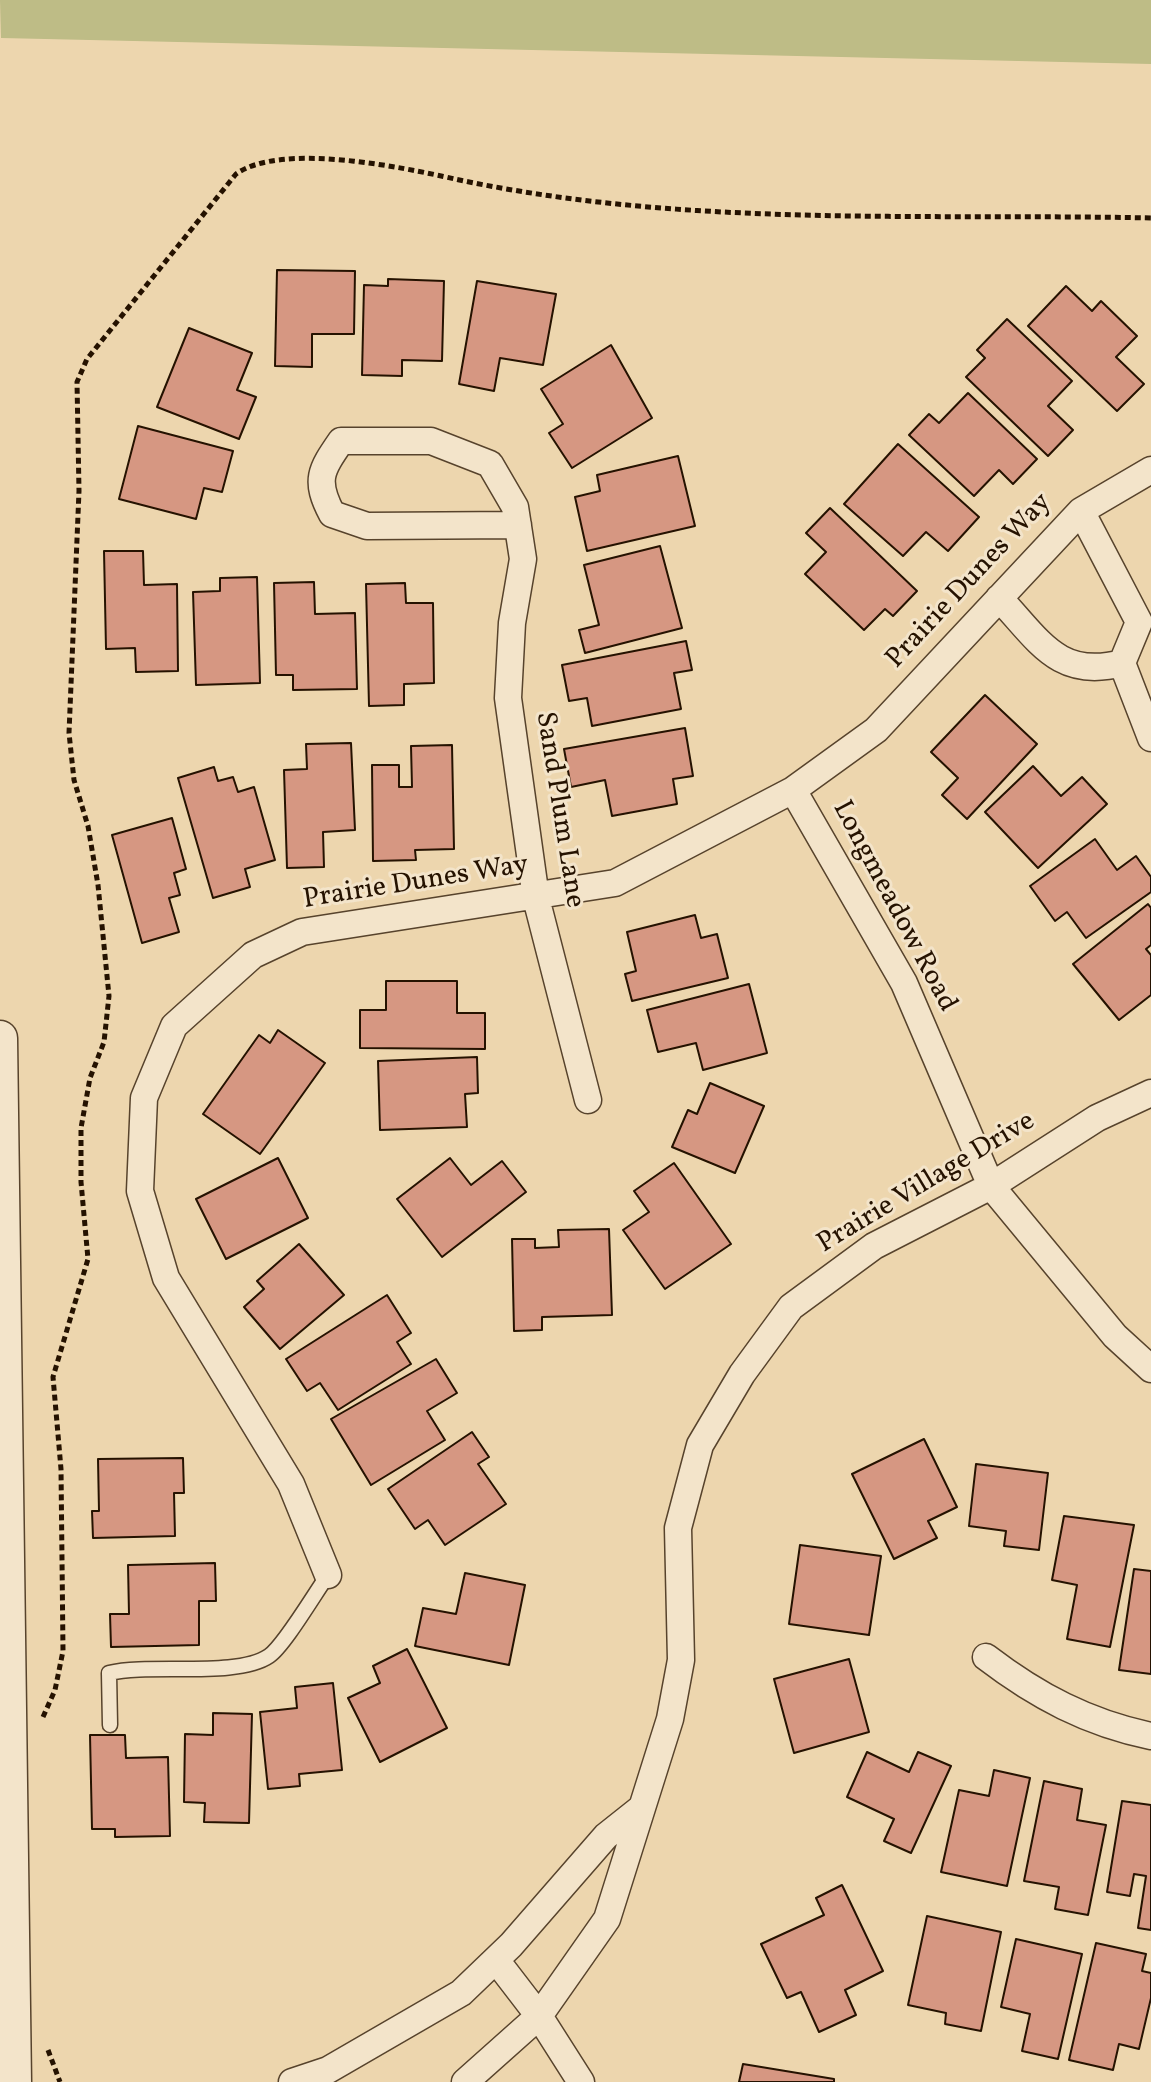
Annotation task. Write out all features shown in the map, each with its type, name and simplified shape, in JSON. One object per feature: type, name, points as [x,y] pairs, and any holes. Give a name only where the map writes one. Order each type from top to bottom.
[{"type":"street","name":"Sand Plum Lane","points":[[518,525],[367,526],[332,514],[321,493],[322,469],[341,441],[431,441],[490,464],[515,507],[518,525],[523,559],[512,623],[508,698],[536,898],[588,1100]]},
{"type":"street","name":"Prairie Dunes Way","points":[[328,1575],[291,1484],[166,1278],[140,1191],[144,1098],[174,1026],[253,955],[302,932],[536,898],[615,883],[793,790],[876,730],[1081,511],[1151,470]]},
{"type":"street","points":[[1081,511],[1139,622],[1122,663],[1151,738]]},
{"type":"street","points":[[999,598],[1061,662],[1095,670],[1122,663]]},
{"type":"street","name":"Longmeadow Road","points":[[793,790],[904,983],[991,1186],[1115,1336],[1151,1369]]},
{"type":"street","points":[[0,1038],[14,2082]]},
{"type":"street","name":"Prairie Village Drive","points":[[465,2082],[539,2016],[607,1919],[670,1719],[681,1660],[678,1528],[700,1445],[742,1374],[791,1307],[874,1246],[991,1186],[1097,1118],[1151,1093]]},
{"type":"street","points":[[986,1657],[1030,1691],[1108,1727],[1151,1736]]},
{"type":"street","points":[[292,2082],[328,2070],[461,1993],[496,1960],[606,1836],[640,1809]]},
{"type":"street","points":[[496,1960],[539,2016],[581,2082]]},
{"type":"lane","points":[[110,1725],[109,1673],[130,1668],[239,1667],[270,1656],[328,1575]]},
{"type":"path","points":[[37,1729],[55,1690],[63,1651],[61,1469],[53,1377],[88,1259],[81,1182],[81,1128],[90,1078],[104,1042],[109,996],[98,885],[88,826],[74,780],[69,733],[79,491],[77,382],[87,359],[236,174],[253,163],[276,158],[381,166],[652,210],[777,215],[1151,218]]},
{"type":"path","points":[[44,2043],[60,2082]]},
{"type":"shaded area","points":[[0,0],[1151,0],[1151,64],[1,38]]},
{"type":"building","points":[[277,270],[355,271],[354,334],[312,334],[312,367],[275,366]]},
{"type":"building","points":[[388,279],[444,281],[442,361],[402,360],[402,376],[362,375],[364,285],[388,286]]},
{"type":"building","points":[[477,281],[556,294],[543,365],[500,358],[494,391],[459,384]]},
{"type":"building","points":[[1066,286],[1092,311],[1101,301],[1137,336],[1116,357],[1144,384],[1117,411],[1028,326]]},
{"type":"building","points":[[1007,319],[1072,381],[1048,406],[1073,430],[1048,456],[966,377],[985,358],[977,350]]},
{"type":"building","points":[[189,328],[252,353],[237,390],[256,397],[239,439],[157,407]]},
{"type":"building","points":[[611,345],[652,418],[572,468],[549,433],[563,424],[541,389]]},
{"type":"building","points":[[968,393],[1037,459],[1013,484],[999,470],[974,496],[909,435],[929,414],[939,423]]},
{"type":"building","points":[[138,426],[233,451],[222,492],[204,488],[196,519],[119,499]]},
{"type":"building","points":[[898,444],[979,517],[948,551],[926,532],[903,556],[844,504]]},
{"type":"building","points":[[678,456],[695,526],[587,551],[575,497],[600,491],[597,475]]},
{"type":"building","points":[[830,508],[917,591],[893,616],[885,609],[864,630],[805,574],[826,552],[806,533]]},
{"type":"building","points":[[660,546],[682,628],[585,653],[579,630],[599,625],[584,565]]},
{"type":"building","points":[[104,551],[143,551],[144,585],[177,584],[178,671],[136,672],[135,648],[106,649]]},
{"type":"building","points":[[257,577],[260,683],[196,685],[193,592],[220,591],[220,578]]},
{"type":"building","points":[[314,582],[315,614],[355,613],[357,689],[293,690],[293,675],[276,675],[274,583]]},
{"type":"building","points":[[405,583],[406,603],[433,603],[434,683],[404,684],[404,705],[369,706],[366,584]]},
{"type":"building","points":[[686,641],[692,670],[674,673],[681,709],[592,726],[587,698],[569,701],[562,665]]},
{"type":"building","points":[[985,695],[1037,744],[967,819],[942,795],[958,778],[931,752]]},
{"type":"building","points":[[685,728],[693,776],[673,779],[677,804],[612,816],[605,780],[571,787],[564,749]]},
{"type":"building","points":[[351,743],[355,830],[323,832],[324,867],[287,868],[284,770],[307,769],[306,744]]},
{"type":"building","points":[[452,745],[454,849],[415,850],[416,860],[373,861],[372,765],[399,765],[399,787],[412,787],[411,746]]},
{"type":"building","points":[[1033,766],[1061,796],[1082,777],[1107,804],[1038,868],[985,812]]},
{"type":"building","points":[[214,767],[218,781],[233,777],[238,792],[254,787],[275,860],[245,869],[250,887],[213,898],[178,778]]},
{"type":"building","points":[[172,818],[186,869],[174,873],[180,895],[169,898],[179,932],[142,943],[112,835]]},
{"type":"building","points":[[1095,839],[1117,870],[1136,856],[1151,877],[1151,892],[1086,938],[1067,912],[1055,921],[1030,886]]},
{"type":"building","points":[[1148,904],[1151,908],[1151,945],[1146,949],[1151,955],[1151,995],[1119,1020],[1073,964]]},
{"type":"building","points":[[695,915],[701,938],[717,934],[728,978],[632,1001],[625,974],[636,971],[627,932]]},
{"type":"building","points":[[386,981],[457,981],[457,1013],[485,1013],[485,1049],[360,1048],[360,1010],[386,1010]]},
{"type":"building","points":[[749,984],[767,1053],[703,1070],[696,1043],[658,1052],[647,1010]]},
{"type":"building","points":[[278,1030],[325,1063],[260,1154],[203,1114],[259,1035],[270,1043]]},
{"type":"building","points":[[477,1057],[478,1093],[465,1094],[467,1127],[380,1130],[378,1061]]},
{"type":"building","points":[[710,1083],[764,1106],[735,1173],[672,1147],[688,1110],[697,1114]]},
{"type":"building","points":[[278,1158],[308,1218],[226,1259],[196,1199]]},
{"type":"building","points":[[450,1158],[471,1185],[502,1161],[526,1192],[442,1257],[397,1199]]},
{"type":"building","points":[[674,1163],[731,1244],[665,1289],[623,1230],[649,1212],[634,1191]]},
{"type":"building","points":[[609,1229],[612,1315],[542,1317],[542,1330],[514,1331],[512,1239],[535,1239],[535,1248],[559,1247],[558,1230]]},
{"type":"building","points":[[299,1244],[344,1295],[280,1349],[244,1307],[264,1289],[257,1281]]},
{"type":"building","points":[[387,1295],[411,1333],[397,1342],[411,1364],[338,1410],[320,1383],[307,1391],[286,1359]]},
{"type":"building","points":[[436,1359],[457,1393],[427,1411],[445,1440],[371,1485],[331,1419]]},
{"type":"building","points":[[472,1432],[489,1457],[478,1464],[506,1504],[445,1545],[428,1520],[415,1529],[388,1489]]},
{"type":"building","points":[[924,1439],[957,1507],[928,1521],[937,1538],[894,1559],[852,1474]]},
{"type":"building","points":[[183,1458],[184,1493],[174,1493],[175,1536],[93,1538],[92,1511],[99,1511],[98,1459]]},
{"type":"building","points":[[976,1464],[1048,1473],[1039,1550],[1004,1546],[1006,1531],[969,1526]]},
{"type":"building","points":[[1064,1516],[1134,1525],[1110,1647],[1067,1639],[1077,1585],[1052,1580]]},
{"type":"building","points":[[800,1545],[881,1556],[869,1635],[789,1624]]},
{"type":"building","points":[[215,1563],[216,1601],[199,1601],[199,1645],[111,1647],[110,1614],[129,1614],[128,1565]]},
{"type":"building","points":[[1134,1569],[1151,1571],[1151,1674],[1119,1670]]},
{"type":"building","points":[[465,1573],[525,1585],[509,1665],[415,1646],[423,1608],[456,1614]]},
{"type":"building","points":[[407,1649],[447,1728],[380,1762],[348,1698],[380,1683],[373,1666]]},
{"type":"building","points":[[849,1659],[869,1732],[794,1753],[774,1679]]},
{"type":"building","points":[[333,1683],[342,1770],[299,1774],[300,1786],[268,1789],[260,1712],[297,1708],[295,1687]]},
{"type":"building","points":[[213,1713],[252,1714],[249,1823],[204,1822],[205,1803],[184,1802],[185,1734],[213,1735]]},
{"type":"building","points":[[90,1735],[125,1735],[126,1758],[168,1757],[170,1836],[115,1837],[115,1829],[92,1829]]},
{"type":"building","points":[[867,1752],[909,1772],[918,1752],[951,1766],[911,1853],[884,1841],[894,1819],[847,1797]]},
{"type":"building","points":[[994,1770],[1030,1778],[1007,1886],[941,1872],[959,1790],[989,1796]]},
{"type":"building","points":[[1044,1781],[1082,1789],[1077,1820],[1106,1825],[1088,1915],[1055,1909],[1059,1887],[1024,1881]]},
{"type":"building","points":[[1122,1801],[1151,1805],[1151,1930],[1138,1928],[1146,1876],[1134,1874],[1130,1896],[1107,1892]]},
{"type":"building","points":[[842,1885],[883,1971],[845,1990],[856,2015],[819,2032],[801,1992],[787,1998],[761,1944],[824,1915],[816,1898]]},
{"type":"building","points":[[927,1916],[1001,1932],[981,2031],[945,2024],[946,2013],[908,2005]]},
{"type":"building","points":[[1016,1939],[1082,1954],[1058,2059],[1022,2051],[1030,2014],[1001,2007]]},
{"type":"building","points":[[1096,1943],[1146,1954],[1142,1971],[1151,1973],[1151,1998],[1139,2049],[1119,2044],[1113,2070],[1069,2060]]},
{"type":"building","points":[[743,2064],[834,2079],[834,2082],[739,2082]]}]
